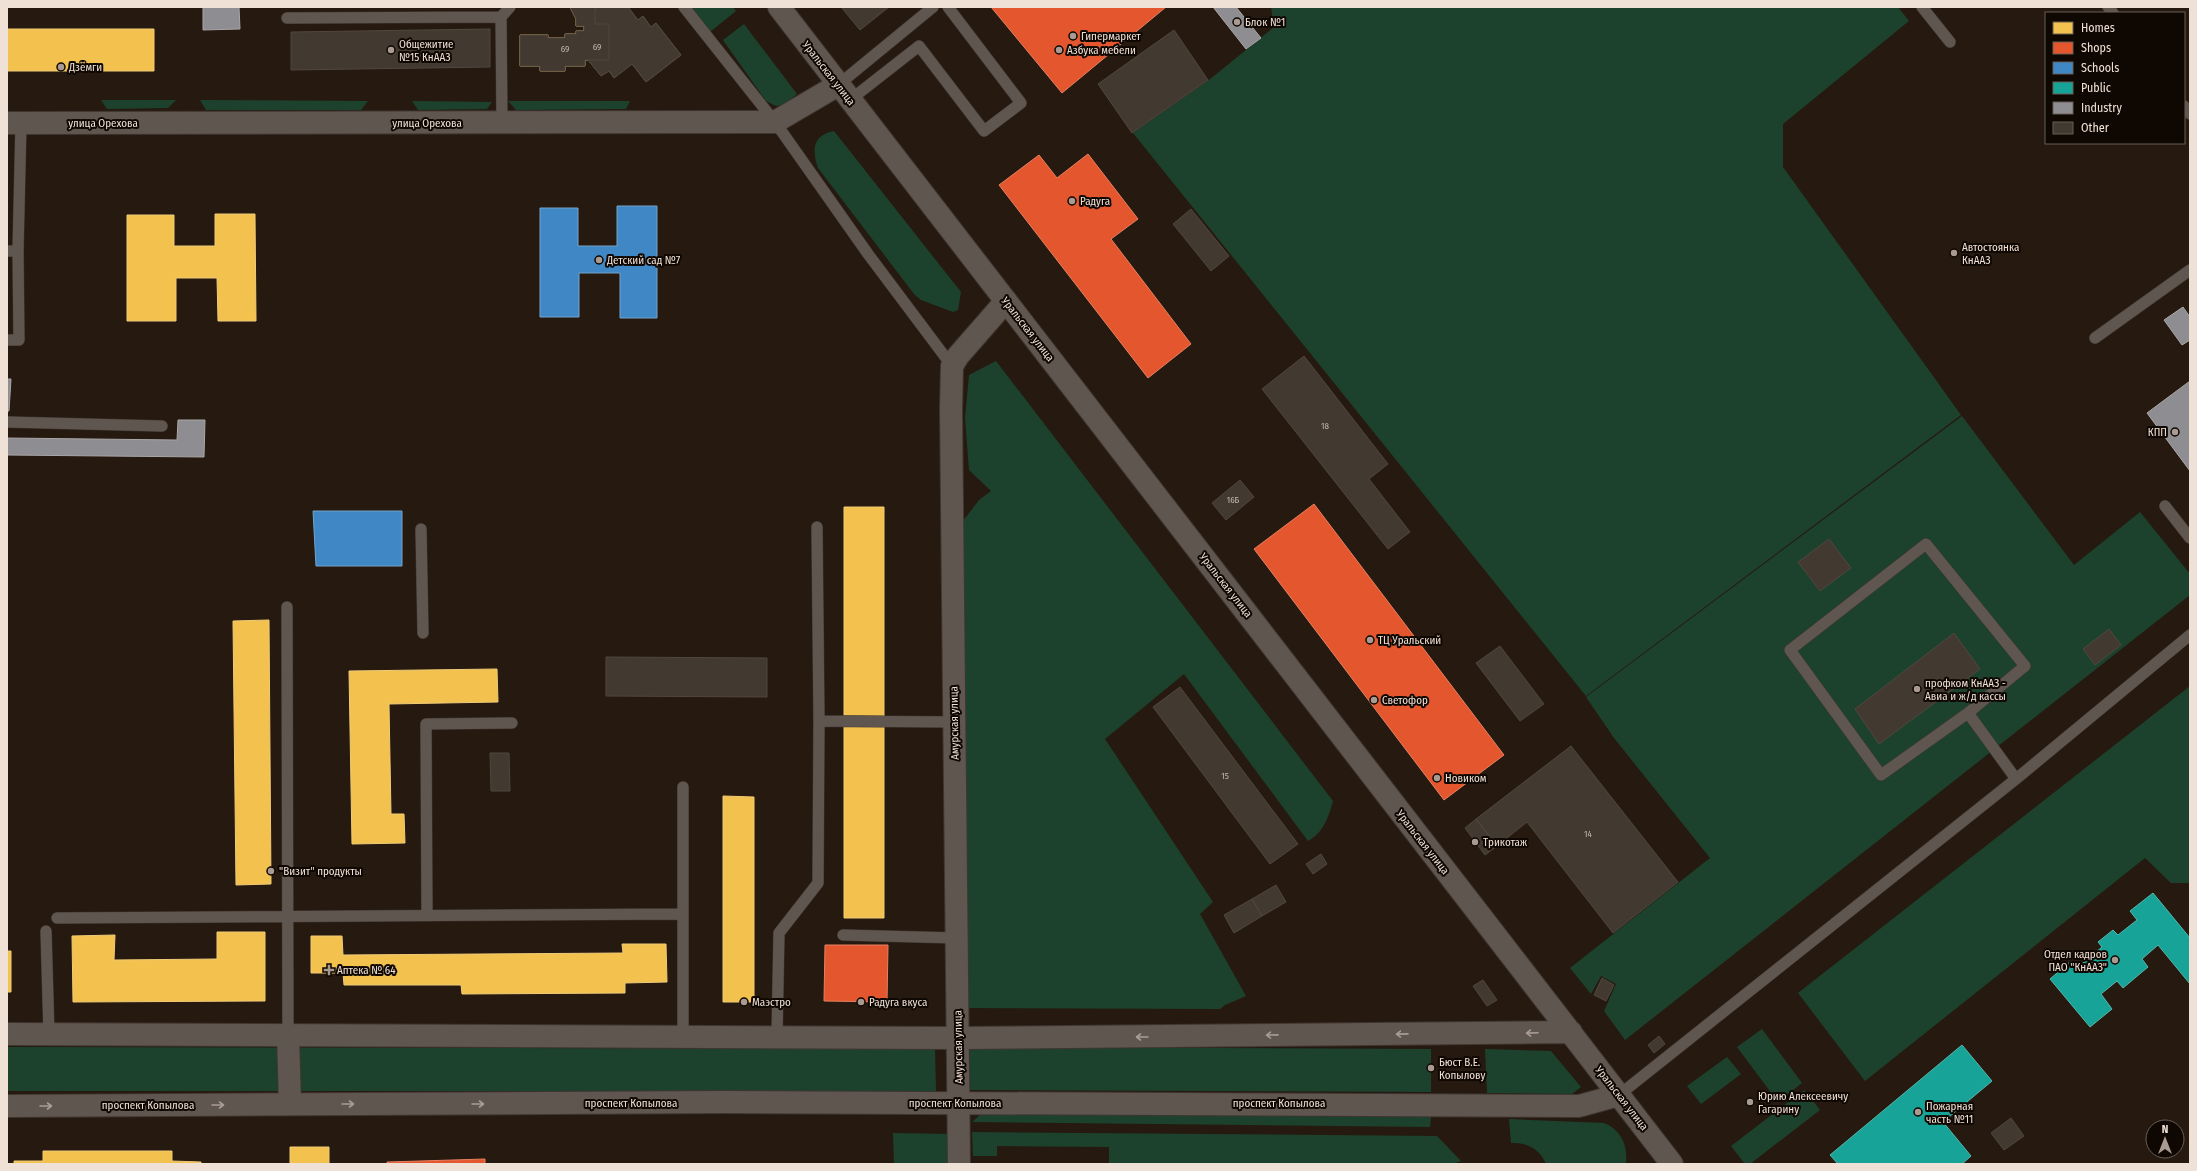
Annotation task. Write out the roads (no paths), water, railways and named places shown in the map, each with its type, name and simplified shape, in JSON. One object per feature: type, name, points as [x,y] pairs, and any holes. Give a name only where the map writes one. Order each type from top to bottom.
[{"type":"street","name":"Уральская улица","points":[[779,7],[1672,1164]]},
{"type":"street","points":[[775,122],[844,92]]},
{"type":"street","name":"улица Орехова","points":[[14,123],[775,122]]},
{"type":"street","points":[[952,366],[958,356],[1006,301]]},
{"type":"street","name":"Амурская улица","points":[[952,366],[950,409],[959,1164]]},
{"type":"street","points":[[7,1034],[777,1036],[958,1038],[1571,1032]]},
{"type":"street","points":[[288,1035],[290,1104]]},
{"type":"street","name":"проспект Копылова","points":[[7,1106],[958,1102],[1579,1106],[1619,1095]]},
{"type":"lane","points":[[502,123],[501,17],[510,7]]},
{"type":"lane","points":[[684,7],[775,122],[868,254],[952,366]]},
{"type":"lane","points":[[844,92],[933,7]]},
{"type":"lane","points":[[844,92],[919,46],[984,130],[1021,103],[948,7]]},
{"type":"lane","points":[[1922,7],[1950,42]]},
{"type":"lane","points":[[287,18],[501,17]]},
{"type":"lane","points":[[7,340],[19,340],[13,251],[14,123]]},
{"type":"lane","points":[[2095,338],[2188,274]]},
{"type":"lane","points":[[7,422],[162,426]]},
{"type":"lane","points":[[2165,506],[2190,538]]},
{"type":"lane","points":[[777,1036],[779,933],[818,883],[819,721],[817,527]]},
{"type":"lane","points":[[421,529],[423,633]]},
{"type":"lane","points":[[1926,544],[2025,666],[1968,712],[1882,775],[1790,650],[1926,544]]},
{"type":"lane","points":[[286,607],[288,1035]]},
{"type":"lane","points":[[1619,1095],[2016,779],[2190,635]]},
{"type":"lane","points":[[1968,712],[2016,779]]},
{"type":"lane","points":[[819,721],[954,722]]},
{"type":"lane","points":[[427,915],[426,724],[512,723]]},
{"type":"lane","points":[[683,787],[683,1036]]},
{"type":"lane","points":[[56,918],[683,914]]},
{"type":"lane","points":[[46,931],[49,1034]]},
{"type":"lane","points":[[843,935],[957,938]]},
{"type":"place","name":"Блок №1","points":[[1237,22]]},
{"type":"place","name":"Гипермаркет","points":[[1073,36]]},
{"type":"place","name":"Общежитие №15 КнААЗ","points":[[391,50]]},
{"type":"place","name":"Азбука мебели","points":[[1059,50]]},
{"type":"place","name":"Дзёмги","points":[[61,67]]},
{"type":"place","name":"Радуга","points":[[1072,201]]},
{"type":"place","name":"Автостоянка КнААЗ","points":[[1954,253]]},
{"type":"place","name":"Детский сад №7","points":[[599,260]]},
{"type":"place","name":"КПП","points":[[2175,432]]},
{"type":"place","name":"ТЦ Уральский","points":[[1370,640]]},
{"type":"place","name":"профком КнААЗ - Авиа и ж/д кассы","points":[[1917,689]]},
{"type":"place","name":"Светофор","points":[[1374,700]]},
{"type":"place","name":"Новиком","points":[[1437,778]]},
{"type":"place","name":"Трикотаж","points":[[1475,842]]},
{"type":"place","name":"\"Визит\" продукты","points":[[271,871]]},
{"type":"place","name":"Отдел кадров ПАО \"КнААЗ\"","points":[[2115,960]]},
{"type":"place","name":"Аптека № 64","points":[[329,970]]},
{"type":"place","name":"Маэстро","points":[[744,1002]]},
{"type":"place","name":"Радуга вкуса","points":[[861,1002]]},
{"type":"place","name":"Бюст В.Е. Копылову","points":[[1431,1068]]},
{"type":"place","name":"Юрию Алексеевичу Гагарину","points":[[1750,1102]]},
{"type":"place","name":"Пожарная часть №11","points":[[1918,1112]]}]
